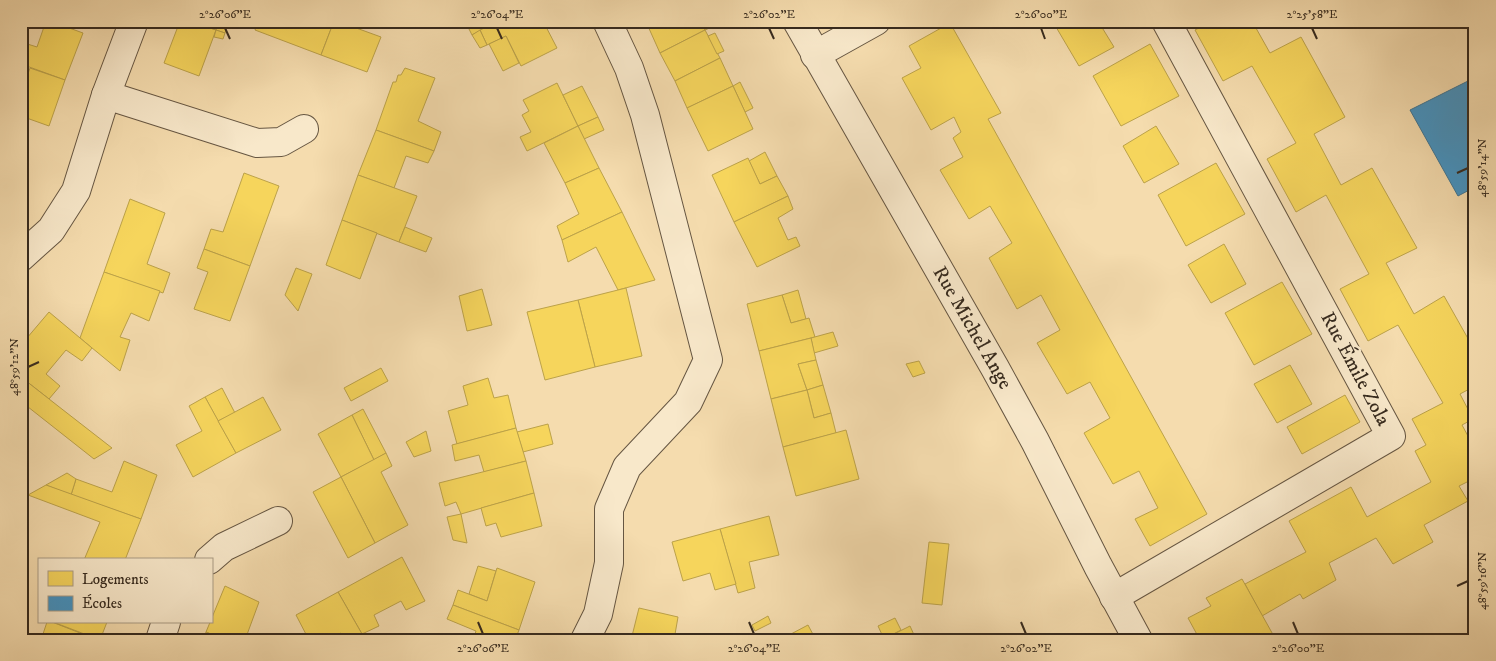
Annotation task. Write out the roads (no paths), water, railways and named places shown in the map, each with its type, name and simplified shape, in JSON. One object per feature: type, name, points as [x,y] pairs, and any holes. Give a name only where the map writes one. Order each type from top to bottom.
[{"type":"street","points":[[21,257],[50,230],[76,191],[106,96],[134,21]]},
{"type":"street","points":[[585,640],[598,614],[610,563],[609,509],[627,467],[688,402],[708,360],[645,115],[630,68],[607,21]]},
{"type":"street","name":"Rue Michel Ange","points":[[797,21],[995,368],[1138,640]]},
{"type":"street","points":[[816,55],[876,21]]},
{"type":"street","name":"Rue Émile Zola","points":[[1114,597],[1391,436],[1166,21]]},
{"type":"street","points":[[106,96],[257,143],[281,142],[304,129]]},
{"type":"street","points":[[210,558],[224,547],[278,521]]},
{"type":"street","points":[[160,640],[165,624]]}]
